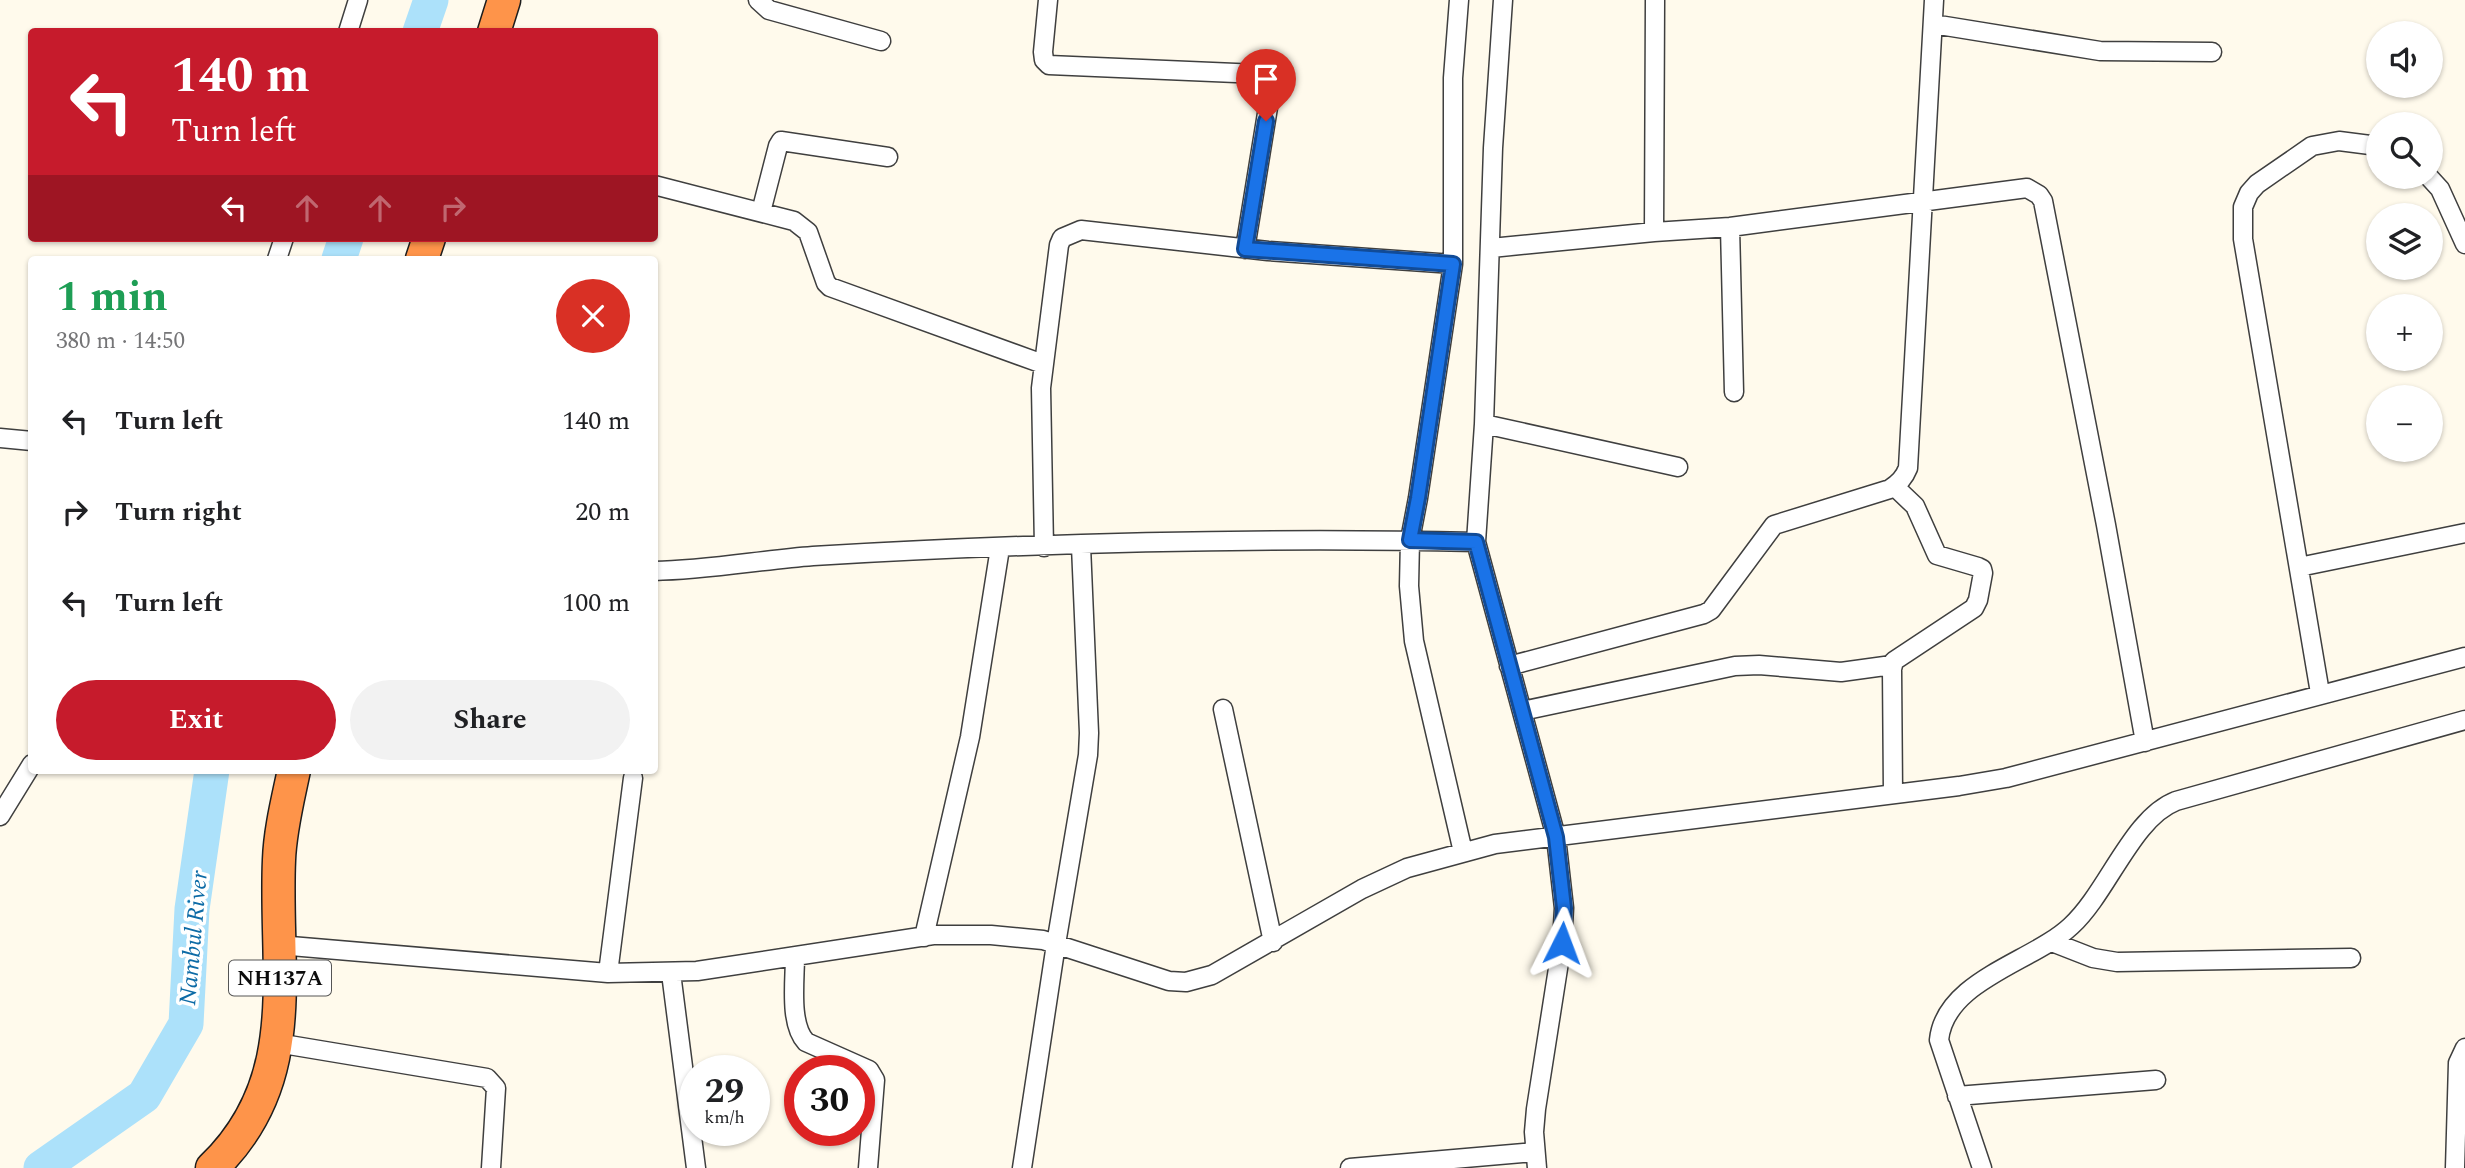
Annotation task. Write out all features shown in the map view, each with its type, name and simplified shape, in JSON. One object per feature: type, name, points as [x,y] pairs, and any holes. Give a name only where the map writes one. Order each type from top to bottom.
[{"type":"highway","points":[[495,28],[503,0]]},
{"type":"highway","name":"NH137A","points":[[212,1168],[249,1123],[265,1089],[277,1043],[280,1018],[279,856],[293,774]]},
{"type":"street","points":[[349,28],[358,0]]},
{"type":"street","points":[[758,0],[769,10],[881,41]]},
{"type":"street","points":[[1048,0],[1043,52],[1044,60],[1049,65],[1259,74],[1264,79],[1270,95],[1245,249]]},
{"type":"street","points":[[1459,0],[1453,78],[1453,264],[1410,540],[1409,586],[1414,641],[1463,852]]},
{"type":"street","points":[[1350,1168],[1446,1163],[1464,1157],[1493,1156],[1536,1160],[1536,1109],[1562,943],[1564,908],[1556,837],[1476,542],[1484,424],[1493,148],[1503,0]]},
{"type":"street","points":[[1654,232],[1655,0]]},
{"type":"street","points":[[1509,666],[1704,614],[1711,610],[1774,525],[1899,483],[1908,468],[1934,0]]},
{"type":"street","points":[[1933,24],[2100,51],[2211,52]]},
{"type":"street","points":[[761,212],[778,146],[782,141],[888,156]]},
{"type":"street","points":[[2320,693],[2243,239],[2243,207],[2249,193],[2257,184],[2312,146],[2339,141],[2366,144]]},
{"type":"street","points":[[658,186],[794,221],[805,228],[830,287],[1044,364]]},
{"type":"street","points":[[1491,248],[1730,227],[2027,188],[2039,195],[2043,201],[2106,525],[2144,742]]},
{"type":"street","points":[[2440,189],[2465,244]]},
{"type":"street","points":[[1730,227],[1734,392]]},
{"type":"street","points":[[1044,547],[1041,388],[1062,238],[1081,230],[1245,249],[1453,264]]},
{"type":"street","points":[[1484,424],[1678,467]]},
{"type":"street","points":[[0,438],[28,440]]},
{"type":"street","points":[[1893,793],[1892,665],[1897,658],[1974,608],[1983,573],[1978,567],[1937,555],[1915,506],[1894,486]]},
{"type":"street","points":[[2299,567],[2465,533]]},
{"type":"street","points":[[658,571],[810,557],[1000,548],[1175,542],[1476,542]]},
{"type":"street","points":[[1022,1168],[1088,755],[1090,733],[1081,546]]},
{"type":"street","points":[[924,937],[970,737],[1000,548]]},
{"type":"street","points":[[279,945],[608,973],[671,972],[924,937],[991,935],[1043,940],[1169,981],[1186,982],[1212,975],[1362,889],[1407,868],[1463,852],[1522,841],[2006,778],[2320,693],[2465,657]]},
{"type":"street","points":[[1522,711],[1735,666],[1759,665],[1841,672],[1892,665]]},
{"type":"street","points":[[1223,709],[1273,942]]},
{"type":"street","points":[[1982,1168],[1939,1040],[1940,1026],[1945,1014],[1977,984],[2052,942],[2073,925],[2094,901],[2143,826],[2166,805],[2465,720]]},
{"type":"street","points":[[0,816],[28,770]]},
{"type":"street","points":[[608,973],[633,778]]},
{"type":"street","points":[[2052,942],[2092,958],[2117,962],[2351,958]]},
{"type":"street","points":[[795,956],[796,1022],[801,1037],[806,1042],[869,1070],[875,1080],[868,1168]]},
{"type":"street","points":[[671,972],[695,1168]]},
{"type":"street","points":[[277,1043],[487,1078],[496,1088],[491,1168]]},
{"type":"street","points":[[2455,1168],[2458,1063],[2465,1048]]},
{"type":"street","points":[[1957,1096],[2156,1080]]},
{"type":"waterway","name":"Nambul River","points":[[421,28],[431,0]]},
{"type":"waterway","name":"Nambul River","points":[[340,256],[345,242]]},
{"type":"waterway","name":"Nambul River","points":[[41,1168],[144,1096],[186,1024],[192,909],[211,774]]},
{"type":"route","points":[[1266,121],[1245,249],[1453,264],[1410,540],[1476,542],[1556,837],[1564,908],[1562,943]]}]
